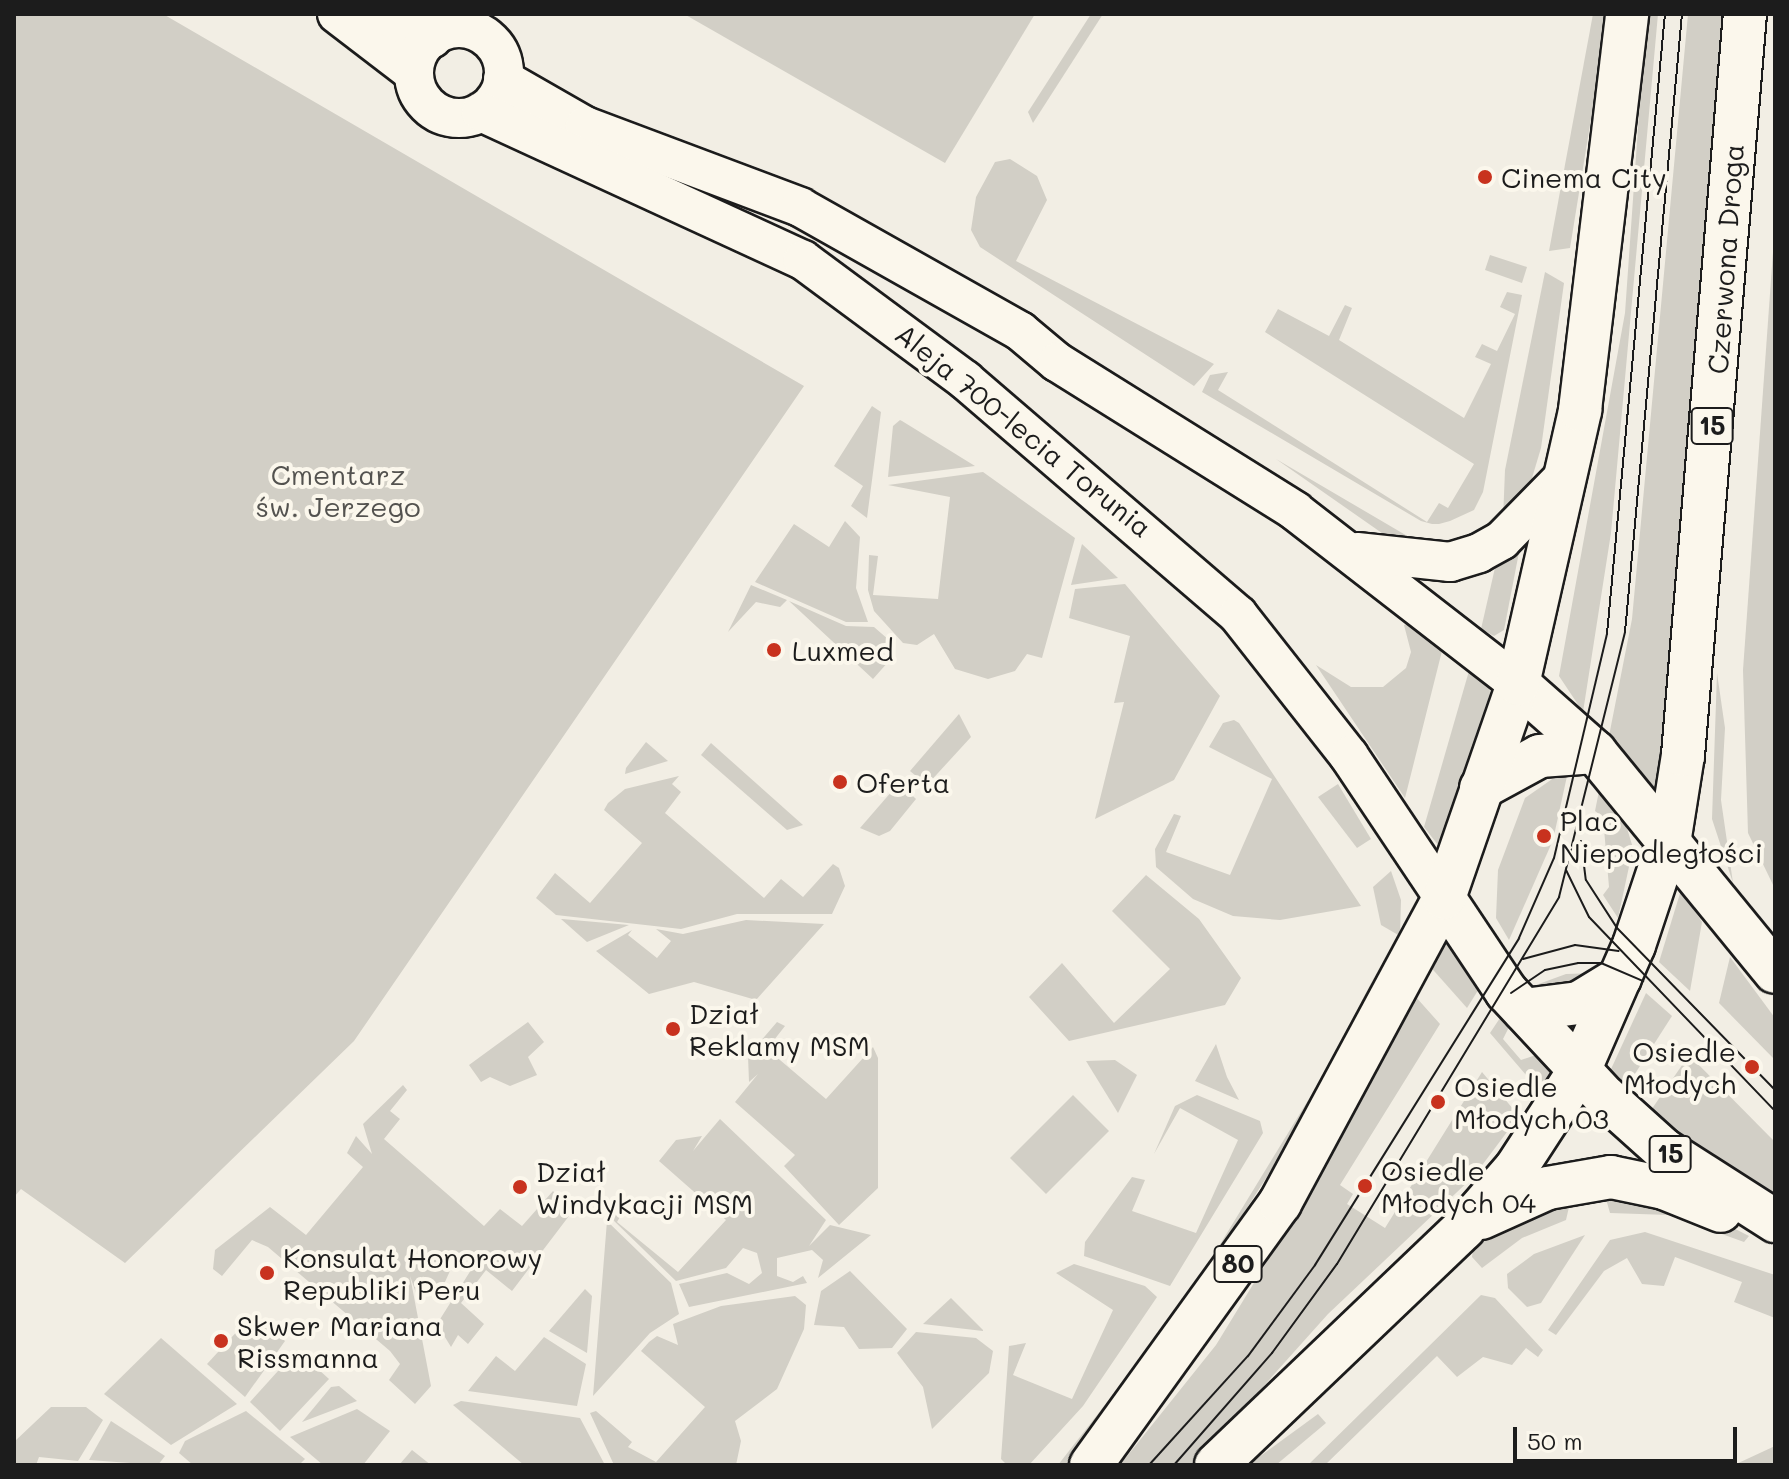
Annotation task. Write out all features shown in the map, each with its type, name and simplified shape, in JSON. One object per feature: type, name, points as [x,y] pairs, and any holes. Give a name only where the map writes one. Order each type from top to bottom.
[{"type":"main road","points":[[337,14],[414,73],[431,108],[455,118],[481,112],[503,79],[500,56],[485,37],[462,28],[432,38],[414,73]]},
{"type":"main road","points":[[383,14],[432,38]]},
{"type":"main road","points":[[1579,1071],[1524,1010],[1444,898],[1518,684],[1565,476],[1601,273],[1627,14]]},
{"type":"main road","name":"Czerwona Droga","points":[[1670,837],[1695,645],[1745,14]]},
{"type":"main road","name":"Aleja 700-lecia Torunia","points":[[503,79],[585,126],[755,188],[869,244],[1214,455],[1348,551],[1518,684],[1595,752]]},
{"type":"main road","name":"Aleja 700-lecia Torunia","points":[[481,112],[803,260],[965,380],[1238,615],[1349,756],[1444,898]]},
{"type":"main road","name":"Aleja 700-lecia Torunia","points":[[1348,551],[1450,562],[1479,553],[1515,529],[1565,476]]},
{"type":"main road","points":[[1481,788],[1540,756],[1595,752],[1670,837],[1775,972]]},
{"type":"main road","points":[[1216,1465],[1463,1229],[1535,1143],[1579,1071],[1620,978],[1670,837]]},
{"type":"main road","name":"80","points":[[1091,1465],[1280,1203],[1444,898]]},
{"type":"main road","points":[[1524,1010],[1579,1003],[1620,978]]},
{"type":"main road","name":"15","points":[[1579,1071],[1664,1150],[1774,1221]]},
{"type":"main road","points":[[1463,1229],[1512,1200],[1611,1177],[1664,1188],[1747,1221],[1774,1221]]},
{"type":"green space","name":"Cmentarz św. Jerzego","points":[[14,14],[163,14],[804,386],[354,1041],[125,1263],[21,1189],[14,1197]]},
{"type":"green space","points":[[684,14],[1035,14],[945,163]]},
{"type":"green space","points":[[1091,14],[1103,14],[1033,123],[1028,112]]},
{"type":"green space","points":[[1593,14],[1608,14],[1570,248],[1549,251]]},
{"type":"green space","points":[[1646,14],[1658,14],[1611,533],[1583,712],[1559,676],[1625,313]]},
{"type":"green space","points":[[1688,14],[1723,14],[1662,777],[1655,796],[1608,741],[1632,619]]},
{"type":"green space","points":[[1010,159],[1037,176],[1047,200],[1016,261],[1214,364],[1194,386],[980,247],[971,230],[976,197],[995,162]]},
{"type":"green space","points":[[1775,224],[1775,889],[1748,833],[1743,670]]},
{"type":"green space","points":[[1490,255],[1527,267],[1522,283],[1485,270]]},
{"type":"green space","points":[[1545,272],[1564,283],[1541,448],[1529,488],[1503,520],[1505,470]]},
{"type":"green space","points":[[1507,292],[1522,295],[1483,492],[1474,510],[1450,521],[1432,524],[1421,521],[1202,392],[1210,375],[1228,372],[1218,390],[1427,522],[1439,503],[1448,508],[1474,464],[1265,332],[1278,309],[1329,336],[1345,305],[1352,308],[1339,340],[1464,418],[1491,364],[1475,357],[1482,344],[1497,351],[1515,314],[1500,307]]},
{"type":"green space","points":[[872,406],[881,412],[867,518],[851,506],[863,486],[834,466]]},
{"type":"green space","points":[[900,420],[975,466],[888,477],[893,426]]},
{"type":"green space","points":[[1276,459],[1409,537],[1462,541],[1422,546],[1389,538]]},
{"type":"green space","points":[[983,472],[1075,538],[1042,658],[1027,654],[1015,671],[988,679],[955,669],[934,634],[917,645],[903,643],[874,611],[868,590],[869,555],[878,556],[873,595],[938,599],[950,497],[888,485]]},
{"type":"green space","points":[[845,521],[860,537],[856,588],[868,622],[846,622],[755,582],[794,524],[829,547]]},
{"type":"green space","points":[[1082,544],[1118,578],[1071,585]]},
{"type":"green space","points":[[1520,547],[1504,630],[1494,636],[1481,629],[1497,559]]},
{"type":"green space","points":[[1125,584],[1220,696],[1174,780],[1095,819],[1124,702],[1114,703],[1130,636],[1069,618],[1075,589]]},
{"type":"green space","points":[[751,585],[787,600],[780,607],[756,602],[728,632]]},
{"type":"green space","points":[[789,601],[846,626],[874,627],[889,640],[883,656],[889,661],[873,679]]},
{"type":"green space","points":[[1414,621],[1444,643],[1405,798],[1316,665],[1351,687],[1383,687],[1406,668],[1411,652],[1404,625]]},
{"type":"green space","points":[[1471,664],[1489,680],[1490,694],[1438,845],[1424,827]]},
{"type":"green space","points":[[1717,673],[1725,728],[1721,800],[1733,883],[1712,819]]},
{"type":"green space","points":[[959,714],[971,737],[927,785],[910,771]]},
{"type":"green space","points":[[1234,720],[1239,723],[1361,906],[1280,920],[1233,916],[1193,899],[1156,867],[1155,849],[1174,814],[1181,816],[1166,852],[1230,875],[1272,779],[1209,747],[1223,723]]},
{"type":"green space","points":[[646,742],[668,761],[625,774],[626,768]]},
{"type":"green space","points":[[711,743],[803,825],[787,830],[701,755]]},
{"type":"green space","points":[[1558,775],[1567,776],[1553,840],[1509,940],[1496,918],[1498,870],[1525,798]]},
{"type":"green space","points":[[679,776],[672,784],[681,792],[665,813],[764,898],[781,879],[803,897],[833,864],[839,868],[845,886],[832,914],[737,914],[681,929],[556,915],[536,898],[555,873],[590,903],[642,843],[604,810],[608,803],[625,789]]},
{"type":"green space","points":[[899,783],[916,799],[890,831],[879,836],[860,828]]},
{"type":"green space","points":[[1338,784],[1371,839],[1357,848],[1318,797]]},
{"type":"green space","points":[[1600,786],[1623,815],[1633,848],[1618,918],[1603,895],[1609,887],[1603,817],[1595,811]]},
{"type":"green space","points":[[1391,871],[1401,900],[1400,936],[1381,925],[1373,887]]},
{"type":"green space","points":[[1146,875],[1199,919],[1241,978],[1225,1005],[1069,1041],[1029,997],[1062,963],[1114,1023],[1170,969],[1112,911]]},
{"type":"green space","points":[[1681,890],[1702,922],[1690,991],[1659,962]]},
{"type":"green space","points":[[562,919],[629,925],[587,942]]},
{"type":"green space","points":[[746,920],[824,924],[756,1000],[694,982],[649,994],[596,951],[632,930],[628,935],[657,958],[671,941],[656,929],[683,934]]},
{"type":"green space","points":[[1445,933],[1482,984],[1467,1008],[1427,963]]},
{"type":"green space","points":[[1730,957],[1775,1018],[1775,1060],[1719,1003]]},
{"type":"green space","points":[[1380,966],[1298,1128],[1195,1289],[1112,1408],[1066,1465],[1058,1465],[1183,1305],[1321,1079]]},
{"type":"green space","points":[[1596,973],[1556,991],[1536,985],[1566,974]]},
{"type":"green space","points":[[1646,993],[1672,1016],[1622,1094],[1606,1080]]},
{"type":"green space","points":[[1415,996],[1440,1024],[1340,1185],[1353,1194],[1347,1204],[1385,1228],[1482,1072],[1519,1116],[1474,1176],[1328,1314],[1193,1465],[1120,1465],[1216,1345],[1323,1170]]},
{"type":"green space","points":[[1502,1015],[1510,1025],[1503,1039],[1521,1060],[1536,1055],[1551,1074],[1539,1090],[1490,1033]]},
{"type":"green space","points":[[528,1022],[544,1042],[528,1057],[537,1075],[510,1086],[490,1077],[481,1082],[469,1065]]},
{"type":"green space","points":[[777,1022],[785,1026],[767,1049],[826,1099],[873,1047],[878,1058],[878,1188],[839,1225],[784,1166],[795,1155],[735,1102],[758,1074],[749,1082],[748,1056]]},
{"type":"green space","points":[[1216,1044],[1227,1077],[1239,1100],[1195,1081]]},
{"type":"green space","points":[[1689,1055],[1775,1142],[1775,1198],[1647,1116]]},
{"type":"green space","points":[[1115,1060],[1137,1075],[1118,1113],[1086,1061]]},
{"type":"green space","points":[[403,1085],[407,1090],[390,1111],[400,1119],[384,1139],[484,1226],[500,1209],[522,1226],[553,1191],[572,1212],[512,1291],[486,1270],[461,1303],[484,1324],[468,1344],[458,1335],[451,1347],[437,1324],[476,1262],[467,1255],[454,1262],[440,1293],[417,1296],[410,1276],[431,1386],[415,1404],[389,1380],[400,1364],[390,1351],[268,1247],[252,1240],[222,1276],[213,1269],[215,1250],[270,1207],[306,1235],[363,1167],[347,1153],[356,1136],[372,1154],[363,1124]]},
{"type":"green space","points":[[1073,1095],[1109,1131],[1046,1194],[1010,1158]]},
{"type":"green space","points":[[1197,1095],[1260,1121],[1263,1133],[1170,1286],[1084,1256],[1085,1242],[1132,1177],[1145,1180],[1132,1211],[1196,1233],[1238,1140],[1180,1108],[1154,1154],[1175,1106]]},
{"type":"green space","points":[[720,1119],[826,1220],[809,1246],[830,1225],[871,1235],[818,1278],[823,1260],[812,1250],[777,1258],[777,1276],[793,1282],[803,1276],[807,1283],[689,1307],[679,1284],[727,1273],[749,1284],[762,1273],[757,1253],[743,1248],[726,1268],[676,1281],[610,1217],[630,1200],[617,1222],[678,1272],[726,1220],[659,1161],[676,1140],[702,1136],[693,1151]]},
{"type":"green space","points":[[1604,1192],[1702,1212],[1749,1236],[1744,1242],[1669,1215],[1610,1213]]},
{"type":"green space","points":[[1572,1194],[1566,1220],[1522,1238],[1482,1268],[1472,1257],[1474,1242]]},
{"type":"green space","points":[[607,1221],[671,1283],[679,1314],[650,1333],[593,1396]]},
{"type":"green space","points":[[1645,1232],[1775,1275],[1775,1318],[1734,1302],[1742,1282],[1675,1257],[1664,1286],[1642,1284],[1627,1258],[1604,1271],[1556,1335],[1548,1330],[1610,1240]]},
{"type":"green space","points":[[1585,1235],[1541,1303],[1527,1307],[1508,1288],[1507,1274],[1534,1254]]},
{"type":"green space","points":[[1074,1264],[1145,1286],[1157,1297],[1083,1406],[1029,1465],[1007,1465],[1001,1459],[1009,1346],[1026,1343],[1013,1375],[1072,1399],[1113,1310],[1056,1273]]},
{"type":"green space","points":[[850,1271],[907,1329],[892,1348],[859,1349],[844,1327],[814,1325],[821,1291]]},
{"type":"green space","points":[[585,1289],[592,1296],[587,1353],[549,1331]]},
{"type":"green space","points":[[1481,1295],[1495,1298],[1543,1350],[1538,1357],[1526,1348],[1512,1365],[1483,1357],[1457,1377],[1437,1356],[1325,1465],[1308,1465]]},
{"type":"green space","points":[[795,1296],[806,1305],[804,1329],[777,1389],[735,1421],[741,1441],[736,1465],[614,1465],[590,1413],[596,1411],[632,1442],[628,1447],[656,1462],[705,1407],[641,1351],[649,1342],[657,1336],[678,1345],[673,1324],[721,1306]]},
{"type":"green space","points":[[951,1298],[983,1330],[983,1331],[923,1324]]},
{"type":"green space","points":[[253,1314],[285,1341],[245,1397],[207,1364]]},
{"type":"green space","points":[[916,1332],[976,1338],[993,1351],[989,1373],[932,1429],[923,1387],[897,1353]]},
{"type":"green space","points":[[544,1337],[586,1364],[577,1406],[468,1391],[496,1356],[515,1371]]},
{"type":"green space","points":[[161,1338],[237,1404],[171,1445],[104,1394]]},
{"type":"green space","points":[[297,1350],[329,1379],[280,1431],[250,1402]]},
{"type":"green space","points":[[339,1386],[357,1401],[302,1422],[331,1387]]},
{"type":"green space","points":[[461,1401],[580,1418],[605,1465],[524,1465],[453,1405]]},
{"type":"green space","points":[[51,1407],[86,1407],[103,1420],[78,1461],[39,1457],[36,1465],[14,1465],[14,1442]]},
{"type":"green space","points":[[357,1409],[390,1431],[363,1465],[323,1465],[290,1437]]},
{"type":"green space","points":[[246,1411],[305,1459],[299,1465],[193,1465],[179,1453],[185,1441]]},
{"type":"green space","points":[[1318,1414],[1326,1423],[1276,1465],[1248,1465]]},
{"type":"green space","points":[[111,1421],[165,1456],[158,1465],[89,1460]]},
{"type":"green space","points":[[1775,1446],[1775,1465],[1734,1465]]},
{"type":"green space","points":[[412,1450],[431,1465],[399,1465]]},
{"type":"tram line","points":[[1149,1465],[1248,1356],[1315,1265],[1519,938],[1554,858],[1607,634],[1665,14]]},
{"type":"tram line","points":[[1174,1465],[1272,1353],[1337,1264],[1559,897],[1625,632],[1682,14]]},
{"type":"tram line","points":[[1581,841],[1586,880],[1617,928],[1775,1090]]},
{"type":"tram line","points":[[1566,870],[1589,917],[1775,1111]]},
{"type":"tram line","points":[[1523,959],[1575,945],[1619,951]]},
{"type":"tram line","points":[[1511,993],[1545,970],[1578,963],[1601,963],[1643,981]]},
{"type":"place","name":"Cinema City","points":[[1485,177]]},
{"type":"place","name":"Luxmed","points":[[774,650]]},
{"type":"place","name":"Oferta","points":[[840,782]]},
{"type":"place","name":"Plac Niepodległości","points":[[1544,836]]},
{"type":"place","name":"Dział Reklamy MSM","points":[[673,1029]]},
{"type":"place","name":"Osiedle Młodych","points":[[1752,1067]]},
{"type":"place","name":"Osiedle Młodych 03","points":[[1438,1102]]},
{"type":"place","name":"Osiedle Młodych 04","points":[[1365,1186]]},
{"type":"place","name":"Dział Windykacji MSM","points":[[520,1187]]},
{"type":"place","name":"Konsulat Honorowy Republiki Peru","points":[[267,1273]]},
{"type":"place","name":"Skwer Mariana Rissmanna","points":[[221,1341]]}]
